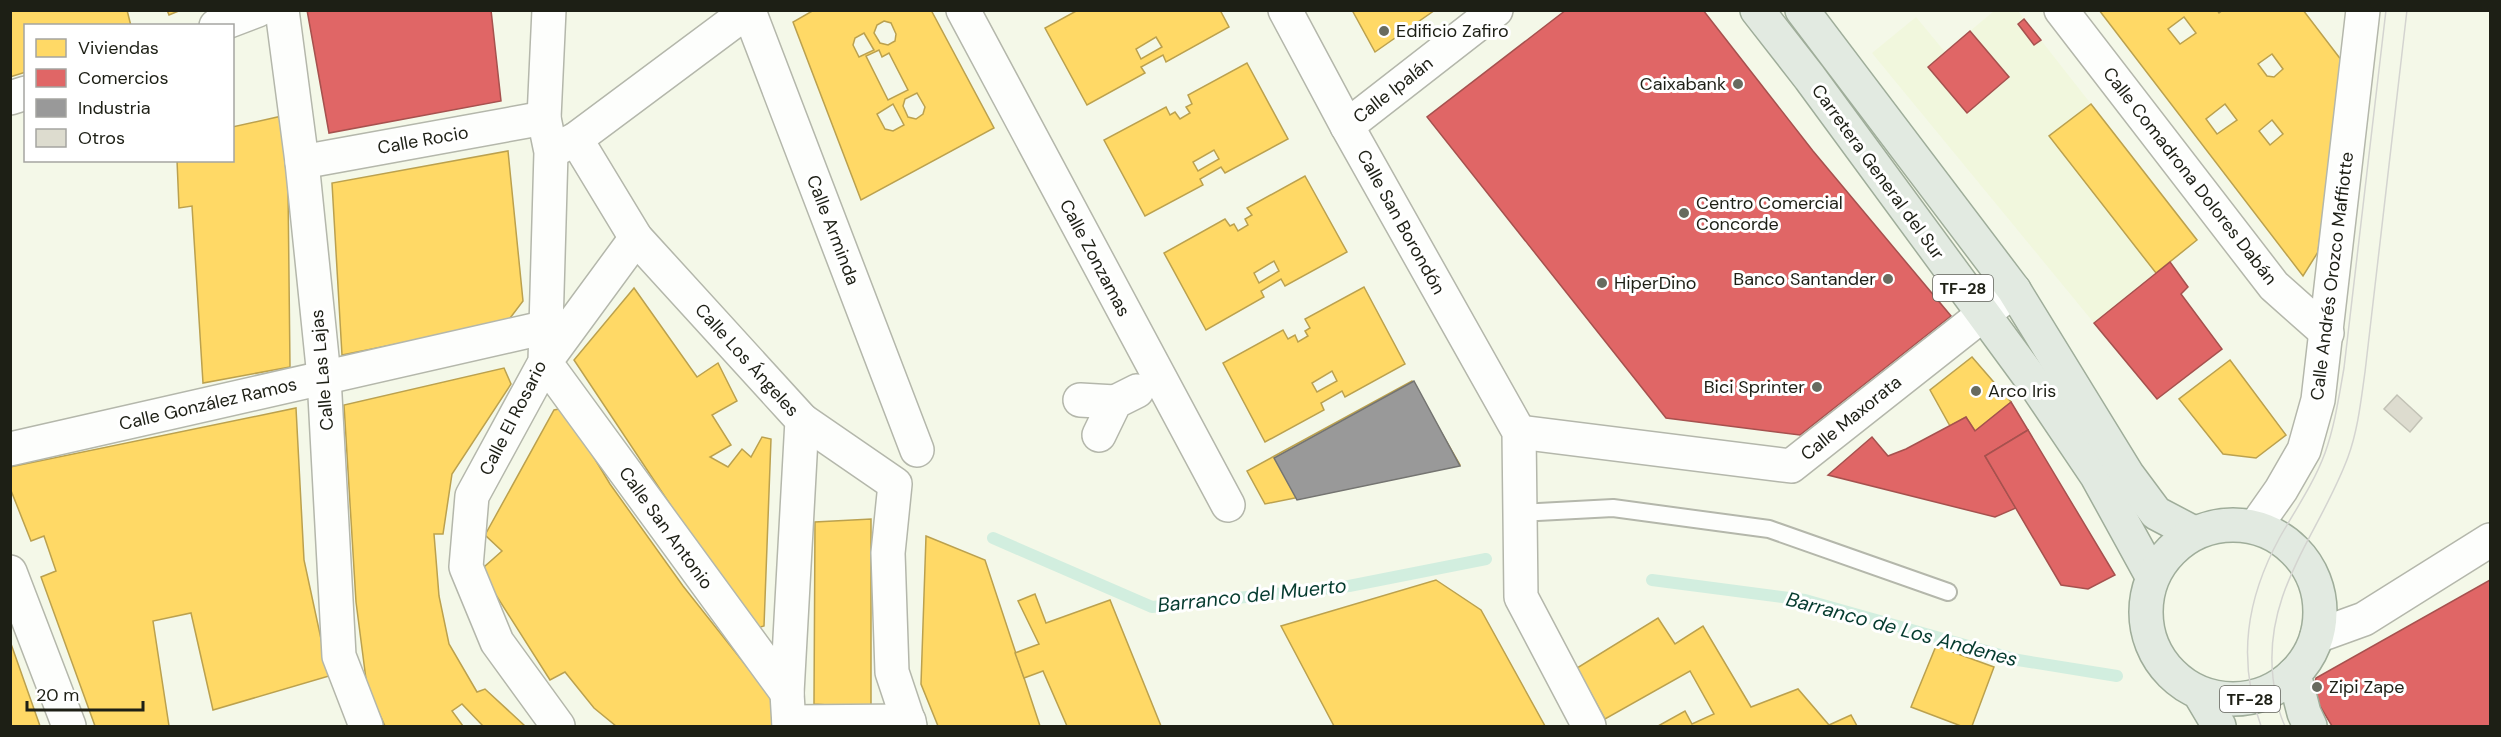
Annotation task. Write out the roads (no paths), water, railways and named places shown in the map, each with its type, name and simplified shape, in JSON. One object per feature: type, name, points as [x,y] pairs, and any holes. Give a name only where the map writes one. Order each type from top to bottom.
[{"type":"main road","name":"Carretera General del Sur","points":[[1757,10],[1810,78],[2037,387],[2097,476],[2152,576]]},
{"type":"main road","name":"Carretera General del Sur","points":[[1802,10],[2014,290],[2156,513],[2194,533]]},
{"type":"main road","name":"TF-28","points":[[2224,525],[2255,527],[2280,538],[2300,555],[2308,567],[2315,581],[2321,608],[2317,636],[2308,656],[2294,674],[2275,689],[2251,699],[2226,700],[2200,694],[2175,680],[2157,657],[2146,631],[2145,603],[2152,576],[2170,551],[2194,533],[2224,525]]},
{"type":"main road","name":"TF-28","points":[[2294,674],[2304,714],[2310,726]]},
{"type":"main road","name":"TF-28","points":[[2200,694],[2219,726]]},
{"type":"street","points":[[221,24],[258,10]]},
{"type":"street","name":"Calle Las Lajas","points":[[282,10],[302,162],[324,377],[339,656],[366,726]]},
{"type":"street","name":"Calle El Rosario","points":[[549,10],[544,118],[564,145],[545,362],[472,496],[466,567],[497,642],[558,726]]},
{"type":"street","name":"Calle Zonzamas","points":[[963,10],[1228,505]]},
{"type":"street","name":"Calle San Borondón","points":[[1285,10],[1347,126],[1519,432]]},
{"type":"street","name":"Calle Ipalán","points":[[1347,126],[1496,10]]},
{"type":"street","name":"Calle Comadrona Dolores Dabán","points":[[2061,10],[2274,286],[2327,333]]},
{"type":"street","points":[[564,145],[749,11]]},
{"type":"street","name":"Calle Arminda","points":[[749,11],[917,450]]},
{"type":"street","name":"Calle Andrés Orozco Maffiotte","points":[[2255,527],[2281,490],[2304,450],[2318,399],[2327,333],[2358,16]]},
{"type":"street","name":"Calle Rocio","points":[[302,162],[544,118]]},
{"type":"street","name":"Calle Los Ángeles","points":[[564,145],[636,238],[802,420],[788,714]]},
{"type":"street","points":[[545,362],[636,238]]},
{"type":"street","name":"Calle Maxorata","points":[[1519,432],[1791,466],[2014,290]]},
{"type":"street","name":"Calle González Ramos","points":[[10,449],[547,327]]},
{"type":"street","name":"Calle San Antonio","points":[[545,362],[788,714]]},
{"type":"street","points":[[1080,400],[1126,397],[1099,435]]},
{"type":"street","points":[[788,714],[909,724],[892,672],[888,553],[895,484],[802,420]]},
{"type":"street","points":[[1519,432],[1521,597],[1589,726]]},
{"type":"street","points":[[2317,636],[2364,619],[2490,540]]},
{"type":"street","points":[[10,572],[69,726]]},
{"type":"lane","points":[[1520,513],[1613,508],[1769,530],[1948,592]]},
{"type":"waterway","name":"Barranco del Muerto","points":[[993,538],[1152,607],[1349,586],[1486,559]]},
{"type":"waterway","name":"Barranco de Los Andenes","points":[[1652,580],[1805,600],[2018,660],[2117,676]]},
{"type":"tram line","points":[[2261,726],[2249,677],[2249,630],[2253,607],[2268,560],[2321,464],[2334,421],[2344,368],[2386,10]]},
{"type":"tram line","points":[[2285,726],[2273,678],[2272,647],[2277,617],[2296,563],[2348,457],[2357,426],[2407,10]]},
{"type":"place","name":"Edificio Zafiro","points":[[1384,31]]},
{"type":"place","name":"Caixabank","points":[[1738,84]]},
{"type":"place","name":"Centro Comercial Concorde","points":[[1684,213]]},
{"type":"place","name":"Banco Santander","points":[[1888,279]]},
{"type":"place","name":"HiperDino","points":[[1602,283]]},
{"type":"place","name":"Bici Sprinter","points":[[1817,387]]},
{"type":"place","name":"Arco Iris","points":[[1976,391]]},
{"type":"place","name":"Zipi Zape","points":[[2317,687]]}]
